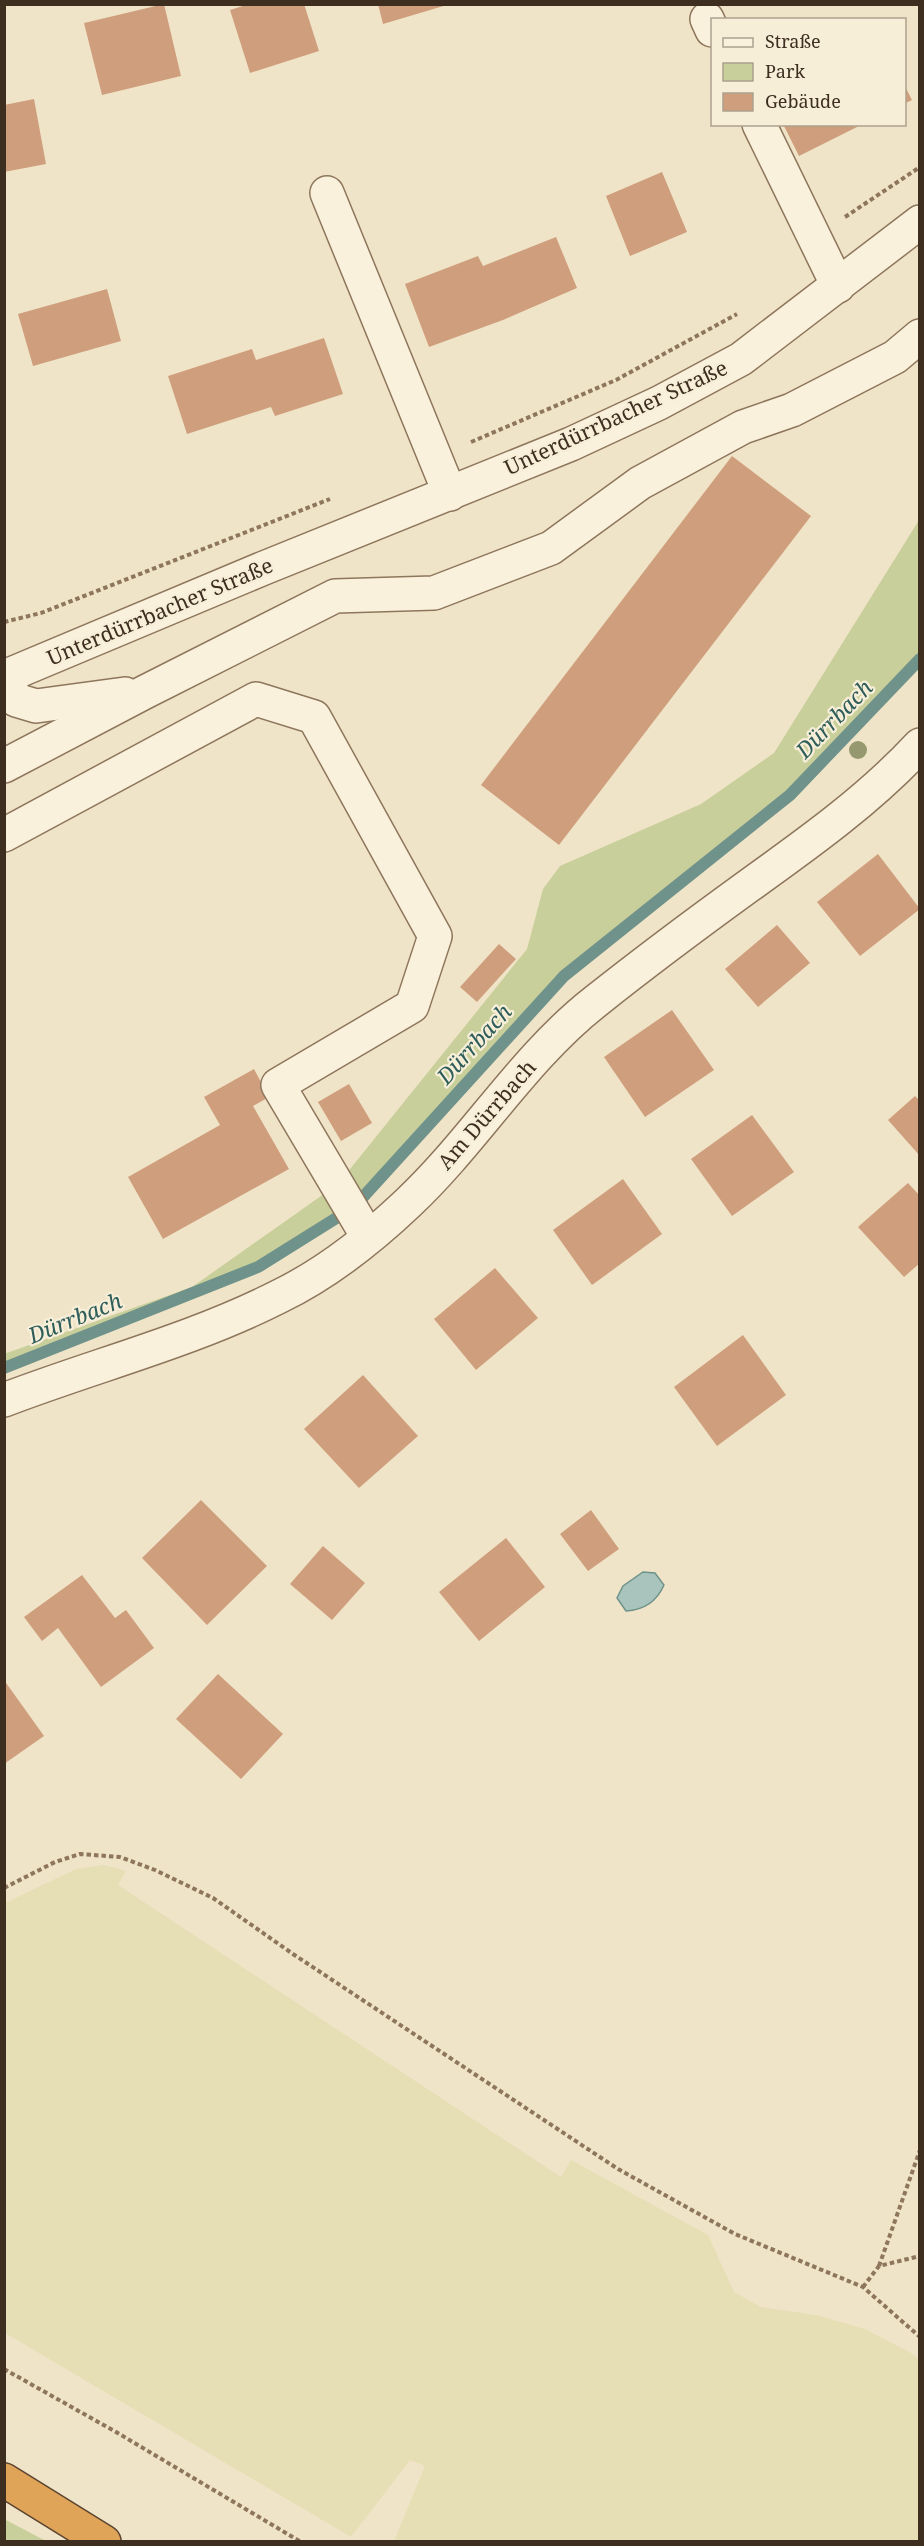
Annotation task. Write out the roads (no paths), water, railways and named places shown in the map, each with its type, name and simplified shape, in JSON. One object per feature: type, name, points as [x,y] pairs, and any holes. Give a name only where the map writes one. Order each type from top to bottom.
[{"type":"highway","points":[[4,2480],[19,2493],[104,2541]]},
{"type":"street","points":[[760,126],[837,286]]},
{"type":"street","points":[[327,193],[450,494]]},
{"type":"street","name":"Unterdürrbacher Straße","points":[[5,677],[264,568],[450,494],[659,404],[741,359],[920,222]]},
{"type":"street","points":[[4,766],[335,596],[434,593],[551,548],[640,483],[743,427],[792,411],[895,357],[920,336]]},
{"type":"street","points":[[5,677],[16,700],[36,706],[145,692]]},
{"type":"street","points":[[4,835],[256,699],[314,717],[435,936],[412,1006],[278,1085],[368,1237]]},
{"type":"street","name":"Am Dürrbach","points":[[4,1400],[62,1378],[162,1346],[279,1297],[340,1259],[409,1202],[554,1038],[586,1010],[722,905],[827,829],[899,768],[920,746]]},
{"type":"water","points":[[643,1572],[655,1573],[664,1585],[658,1596],[649,1604],[639,1609],[626,1611],[617,1598],[623,1586]]},
{"type":"waterway","name":"Dürrbach","points":[[4,1368],[258,1267],[354,1207],[564,976],[790,795],[920,659]]}]
